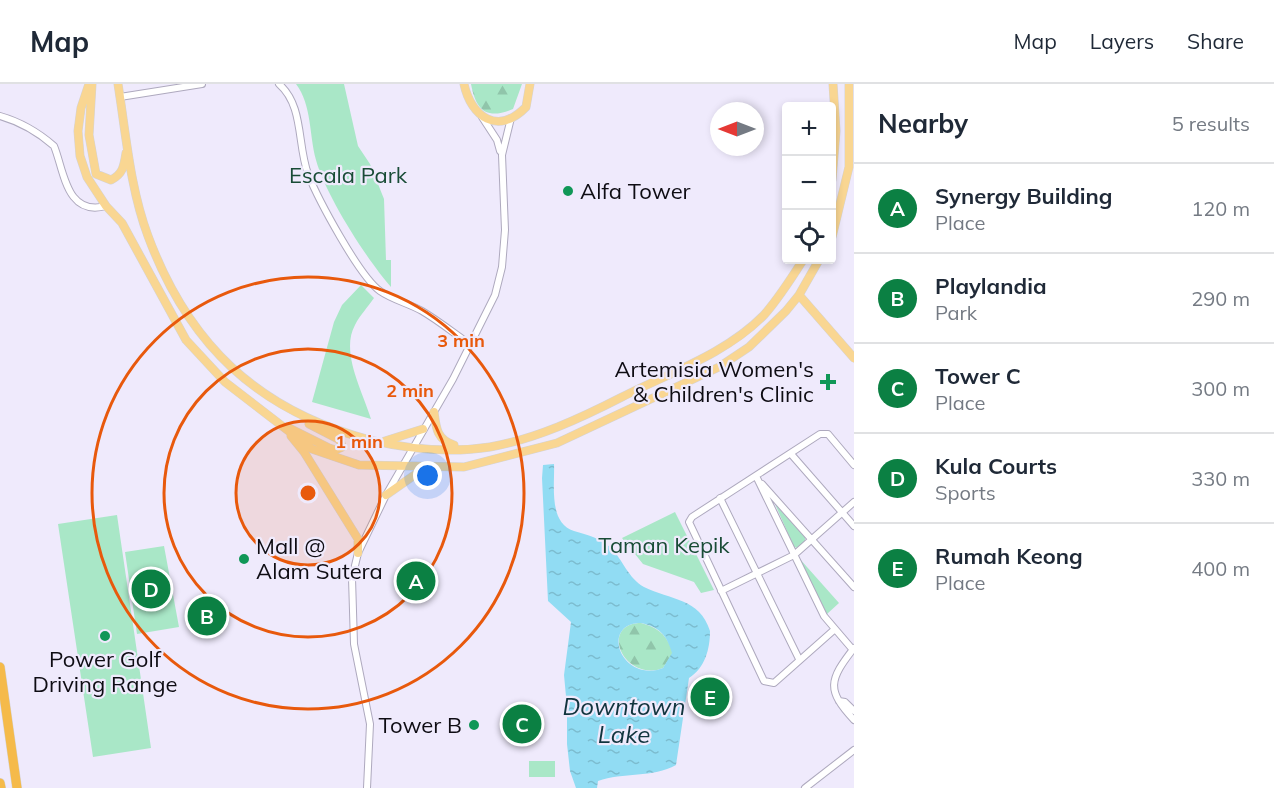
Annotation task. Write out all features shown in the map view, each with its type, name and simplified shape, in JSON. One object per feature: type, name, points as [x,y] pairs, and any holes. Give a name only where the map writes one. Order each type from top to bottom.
[{"type":"highway","points":[[0,666],[17,788]]},
{"type":"highway","points":[[0,783],[1,788]]},
{"type":"main road","points":[[91,84],[89,135],[96,174],[111,180],[118,177],[124,169],[128,145]]},
{"type":"main road","points":[[91,84],[80,120],[81,156],[87,177],[106,206],[122,223],[165,306],[194,350],[225,382],[312,449],[338,460],[359,465],[464,467],[557,443],[719,367],[757,339],[799,295],[817,264]]},
{"type":"main road","points":[[118,84],[128,145],[148,236],[185,312],[216,352],[250,384],[319,431],[339,440],[342,447],[335,450],[329,448],[282,425]]},
{"type":"main road","points":[[464,84],[469,102],[482,117],[490,121],[511,118],[526,107],[530,84]]},
{"type":"main road","points":[[833,84],[836,131],[833,156]]},
{"type":"main road","points":[[836,218],[849,167],[849,84]]},
{"type":"main road","points":[[291,412],[330,429],[411,448],[490,447],[554,428],[714,352],[739,336],[763,315],[800,264]]},
{"type":"main road","points":[[799,295],[854,358]]},
{"type":"main road","points":[[434,412],[437,434],[446,443],[465,448]]},
{"type":"main road","points":[[282,425],[304,453],[358,539],[358,553]]},
{"type":"main road","points":[[380,442],[423,429]]},
{"type":"main road","points":[[386,495],[426,467]]},
{"type":"street","points":[[120,97],[202,84]]},
{"type":"street","points":[[279,84],[291,95],[296,108],[302,149],[315,190],[326,213],[372,284],[393,298],[422,311],[471,345]]},
{"type":"street","points":[[0,116],[25,124],[33,133],[54,146],[65,185],[78,200],[95,209],[106,206]]},
{"type":"street","points":[[482,117],[497,140],[502,155]]},
{"type":"street","points":[[367,788],[370,724],[354,644],[352,578],[358,553],[386,495],[471,345],[495,295],[502,267],[504,222],[502,155],[511,118]]},
{"type":"street","points":[[835,629],[774,683],[769,684],[764,681],[689,522],[692,517],[720,498],[824,433],[854,465]]},
{"type":"street","points":[[791,454],[854,526]]},
{"type":"street","points":[[756,476],[854,587]]},
{"type":"street","points":[[756,476],[824,616],[853,649],[837,669],[833,680],[835,696],[854,720]]},
{"type":"street","points":[[720,498],[799,659]]},
{"type":"street","points":[[721,591],[794,555],[854,502]]},
{"type":"street","points":[[839,701],[845,702],[854,711]]},
{"type":"street","points":[[805,788],[854,750]]},
{"type":"green space","name":"Escala Park","points":[[296,84],[344,84],[358,146],[370,164],[384,199],[386,260],[391,260],[391,287],[359,244],[328,190],[316,160],[305,101]]},
{"type":"green space","points":[[471,84],[522,84],[513,109],[496,114],[484,111],[480,107]]},
{"type":"green space","points":[[361,285],[374,298],[355,325],[350,347],[354,372],[371,419],[312,402],[334,322],[342,305]]},
{"type":"green space","points":[[775,504],[805,537],[805,542],[798,548],[794,547]]},
{"type":"green space","name":"Taman Kepik","points":[[675,512],[714,590],[701,593],[694,582],[643,564],[622,538]]},
{"type":"green space","name":"Power Golf Driving Range","points":[[117,515],[151,748],[93,757],[58,524]]},
{"type":"green space","points":[[164,546],[179,627],[137,634],[125,552]]},
{"type":"green space","points":[[799,558],[839,603],[827,614]]},
{"type":"green space","points":[[641,623],[661,633],[671,647],[673,653],[663,668],[644,670],[625,658],[620,649],[619,639],[622,631],[629,625]]},
{"type":"green space","points":[[529,761],[555,761],[555,777],[529,777]]},
{"type":"water","name":"Downtown Lake","points":[[554,464],[555,502],[560,520],[566,527],[594,537],[611,548],[630,574],[644,587],[692,606],[705,620],[710,631],[706,658],[689,678],[676,765],[667,769],[608,778],[598,781],[597,788],[576,788],[570,771],[567,744],[564,675],[571,622],[548,601],[543,465]],"holes":[[[641,623],[661,633],[668,641],[672,653],[663,668],[657,670],[644,670],[633,666],[620,649],[619,640],[622,631],[629,625]]]},
{"type":"place","name":"Alfa Tower","points":[[568,191]]},
{"type":"place","name":"Artemisia Women's & Children's Clinic","points":[[828,382]]},
{"type":"place","name":"Mall @ Alam Sutera","points":[[244,559]]},
{"type":"place","name":"Synergy Building","points":[[416,581]]},
{"type":"place","name":"Kula Courts","points":[[151,589]]},
{"type":"place","name":"Playlandia","points":[[207,616]]},
{"type":"place","name":"Power Golf Driving Range","points":[[105,636]]},
{"type":"place","name":"Rumah Keong","points":[[710,697]]},
{"type":"place","name":"Tower C","points":[[522,724]]},
{"type":"place","name":"Tower B","points":[[474,725]]}]
